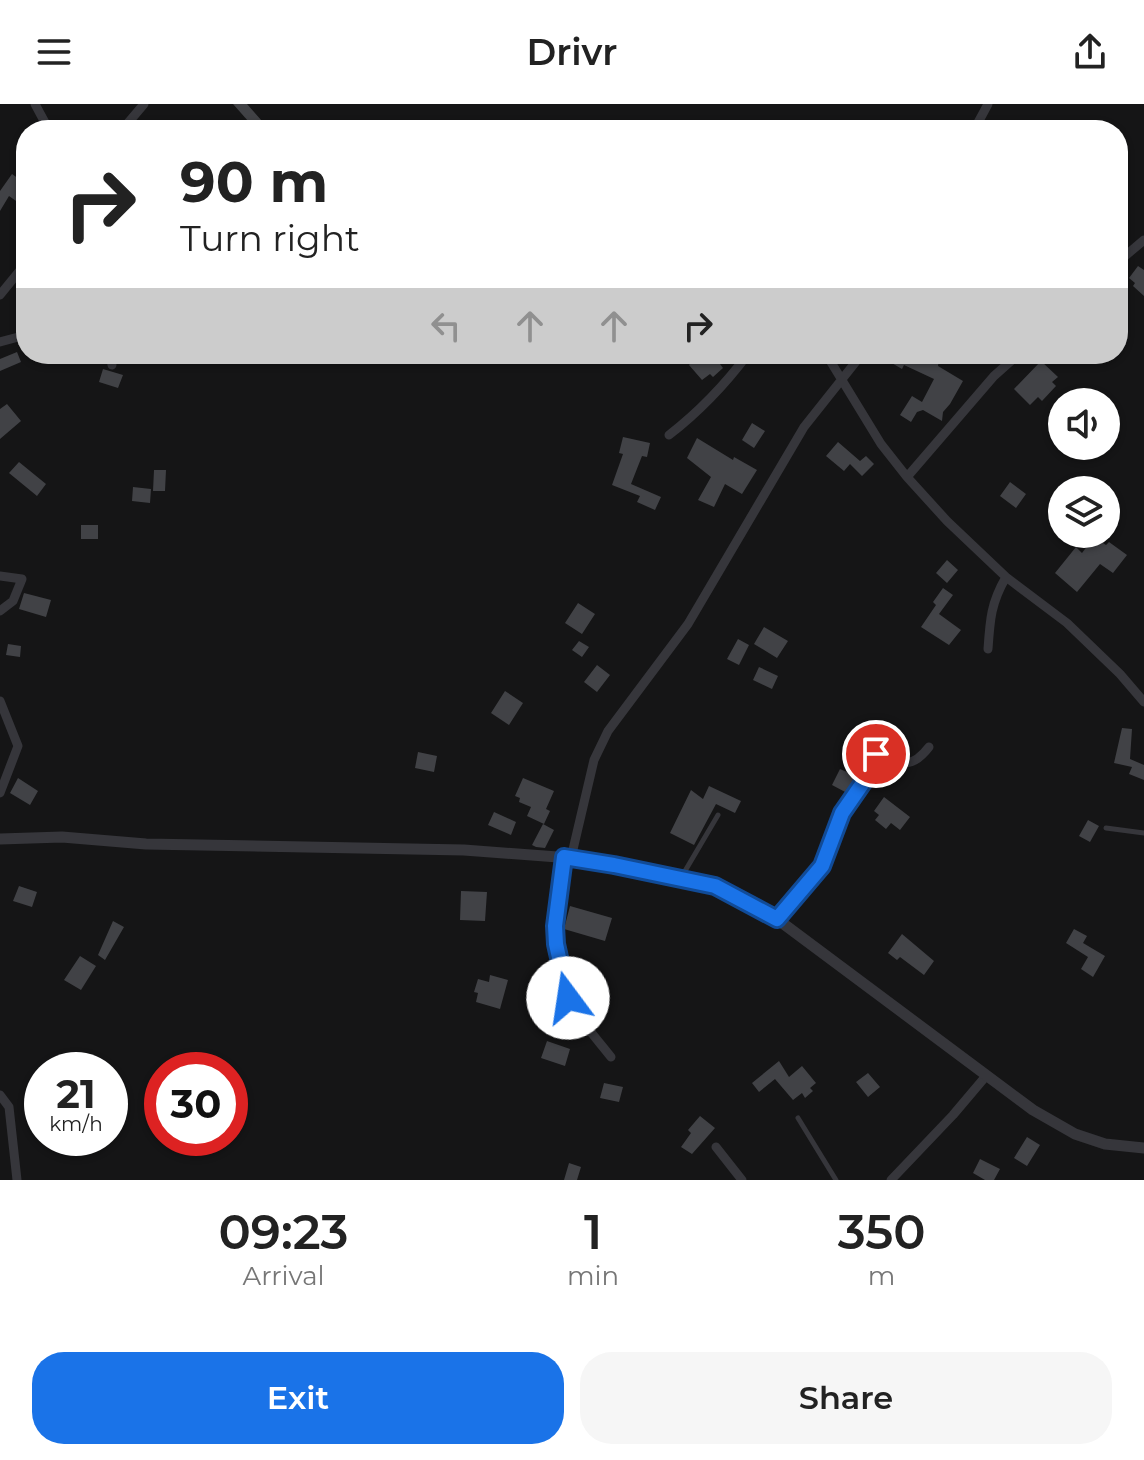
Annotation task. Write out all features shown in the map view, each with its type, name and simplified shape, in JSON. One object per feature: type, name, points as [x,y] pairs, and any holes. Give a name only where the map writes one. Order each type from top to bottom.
[{"type":"street","points":[[130,120],[144,104]]},
{"type":"street","points":[[1128,254],[1144,240]]},
{"type":"street","points":[[0,295],[16,275]]},
{"type":"street","points":[[669,435],[721,391],[741,364]]},
{"type":"street","points":[[832,364],[881,444],[947,521],[1006,577],[1067,623],[1143,697]]},
{"type":"street","points":[[611,1057],[568,998],[555,926],[567,858],[594,760],[608,731],[688,624],[804,427],[854,364]]},
{"type":"street","points":[[907,477],[959,414],[1008,364]]},
{"type":"street","points":[[0,576],[22,579],[13,601],[0,611]]},
{"type":"street","points":[[988,649],[994,599],[1006,577]]},
{"type":"street","points":[[0,701],[18,746],[0,793]]},
{"type":"street","points":[[777,919],[822,866],[842,813],[867,777],[876,754],[880,752],[897,762],[912,763],[920,759],[929,747]]},
{"type":"street","points":[[0,839],[62,837],[146,844],[464,850],[567,858],[715,886],[777,919],[1033,1110],[1075,1134],[1105,1144],[1144,1148]]},
{"type":"street","points":[[891,1180],[986,1076]]},
{"type":"street","points":[[0,1095],[9,1107],[17,1180]]},
{"type":"street","points":[[716,1147],[742,1180]]},
{"type":"lane","points":[[666,876],[685,871],[718,815]]},
{"type":"lane","points":[[1106,828],[1144,833]]},
{"type":"lane","points":[[798,1118],[836,1180]]},
{"type":"building","points":[[233,104],[247,104],[261,120],[247,120]]},
{"type":"building","points":[[12,174],[16,177],[16,201],[9,196],[0,211],[0,191]]},
{"type":"building","points":[[1138,266],[1144,270],[1144,296],[1129,278]]},
{"type":"building","points":[[16,352],[16,364],[0,371],[0,359]]},
{"type":"building","points":[[720,364],[723,368],[713,377],[710,374],[702,380],[689,365]]},
{"type":"building","points":[[893,364],[938,364],[963,381],[943,412],[942,421],[923,410],[917,412],[911,422],[900,415],[912,396],[922,402],[934,379],[904,365],[902,369]]},
{"type":"building","points":[[1038,364],[1044,364],[1058,377],[1052,382],[1056,386],[1048,388],[1048,395],[1042,401],[1038,397],[1030,405],[1014,389]]},
{"type":"building","points":[[103,369],[123,375],[118,388],[99,382]]},
{"type":"building","points":[[7,404],[21,421],[0,439],[0,409]]},
{"type":"building","points":[[752,423],[765,431],[754,448],[742,440]]},
{"type":"building","points":[[623,437],[650,443],[647,457],[642,456],[631,484],[661,497],[655,510],[637,502],[640,496],[612,485],[623,454],[619,453]]},
{"type":"building","points":[[697,438],[733,460],[734,457],[757,470],[742,494],[725,484],[714,507],[698,500],[711,477],[687,458]]},
{"type":"building","points":[[838,442],[860,461],[866,456],[874,464],[862,476],[850,464],[844,471],[826,456]]},
{"type":"building","points":[[19,462],[46,484],[37,496],[9,473]]},
{"type":"building","points":[[154,470],[166,470],[165,491],[153,491]]},
{"type":"building","points":[[1010,482],[1026,494],[1016,508],[1000,496]]},
{"type":"building","points":[[133,487],[151,489],[150,503],[132,501]]},
{"type":"building","points":[[81,525],[98,525],[98,539],[81,539]]},
{"type":"building","points":[[1075,548],[1082,553],[1086,548],[1117,548],[1127,555],[1113,573],[1100,564],[1077,592],[1055,573]]},
{"type":"building","points":[[947,560],[958,570],[947,583],[936,573]]},
{"type":"building","points":[[943,588],[953,595],[939,614],[961,630],[949,645],[921,627]]},
{"type":"building","points":[[24,593],[51,600],[46,617],[19,609]]},
{"type":"building","points":[[578,603],[595,614],[582,634],[565,623]]},
{"type":"building","points":[[764,627],[788,641],[777,658],[754,644]]},
{"type":"building","points":[[738,639],[749,645],[739,665],[727,659]]},
{"type":"building","points":[[579,641],[589,647],[582,657],[572,650]]},
{"type":"building","points":[[8,644],[21,646],[20,657],[6,655]]},
{"type":"building","points":[[597,665],[610,675],[597,692],[584,682]]},
{"type":"building","points":[[759,667],[778,676],[772,689],[753,680]]},
{"type":"building","points":[[505,691],[523,703],[509,725],[491,713]]},
{"type":"building","points":[[1122,728],[1132,729],[1130,759],[1144,765],[1144,780],[1129,774],[1132,767],[1114,763]]},
{"type":"building","points":[[418,752],[437,756],[434,772],[415,768]]},
{"type":"building","points":[[840,769],[858,777],[847,793],[832,785]]},
{"type":"building","points":[[18,778],[38,791],[30,805],[10,793]]},
{"type":"building","points":[[523,778],[554,791],[546,809],[550,811],[544,824],[527,816],[531,807],[519,802],[520,798],[515,796]]},
{"type":"building","points":[[709,786],[741,801],[735,813],[716,804],[694,845],[670,833],[691,790],[703,799]]},
{"type":"building","points":[[884,797],[910,817],[900,830],[891,823],[886,829],[875,820],[879,815],[874,811]]},
{"type":"building","points":[[494,812],[516,822],[511,835],[488,825]]},
{"type":"building","points":[[1088,820],[1099,826],[1090,842],[1079,836]]},
{"type":"building","points":[[543,824],[554,830],[545,848],[532,845]]},
{"type":"building","points":[[19,886],[37,892],[32,907],[13,901]]},
{"type":"building","points":[[461,891],[487,892],[485,921],[460,920]]},
{"type":"building","points":[[570,906],[612,918],[605,941],[564,929]]},
{"type":"building","points":[[113,921],[124,927],[105,960],[98,955]]},
{"type":"building","points":[[1074,929],[1087,936],[1083,943],[1105,956],[1093,977],[1081,969],[1088,957],[1066,943]]},
{"type":"building","points":[[902,934],[934,961],[924,975],[900,957],[897,960],[888,953]]},
{"type":"building","points":[[80,956],[96,966],[81,990],[64,980]]},
{"type":"building","points":[[490,975],[508,980],[500,1009],[476,1002],[478,993],[474,992],[478,979],[489,982]]},
{"type":"building","points":[[547,1041],[570,1049],[565,1066],[541,1058]]},
{"type":"building","points":[[779,1061],[789,1077],[802,1066],[816,1083],[810,1088],[813,1091],[805,1098],[802,1093],[793,1100],[775,1079],[759,1092],[752,1083]]},
{"type":"building","points":[[868,1073],[880,1087],[868,1097],[856,1082]]},
{"type":"building","points":[[604,1083],[623,1087],[619,1102],[600,1098]]},
{"type":"building","points":[[700,1116],[715,1128],[692,1154],[681,1147],[691,1133],[688,1130]]},
{"type":"building","points":[[1027,1137],[1040,1145],[1027,1166],[1014,1158]]},
{"type":"building","points":[[980,1159],[1000,1169],[994,1180],[985,1180],[973,1173]]},
{"type":"building","points":[[569,1163],[581,1167],[577,1180],[564,1180]]},
{"type":"route","points":[[568,998],[555,926],[564,857],[715,886],[777,919],[822,866],[842,813],[858,793],[876,754]]}]
